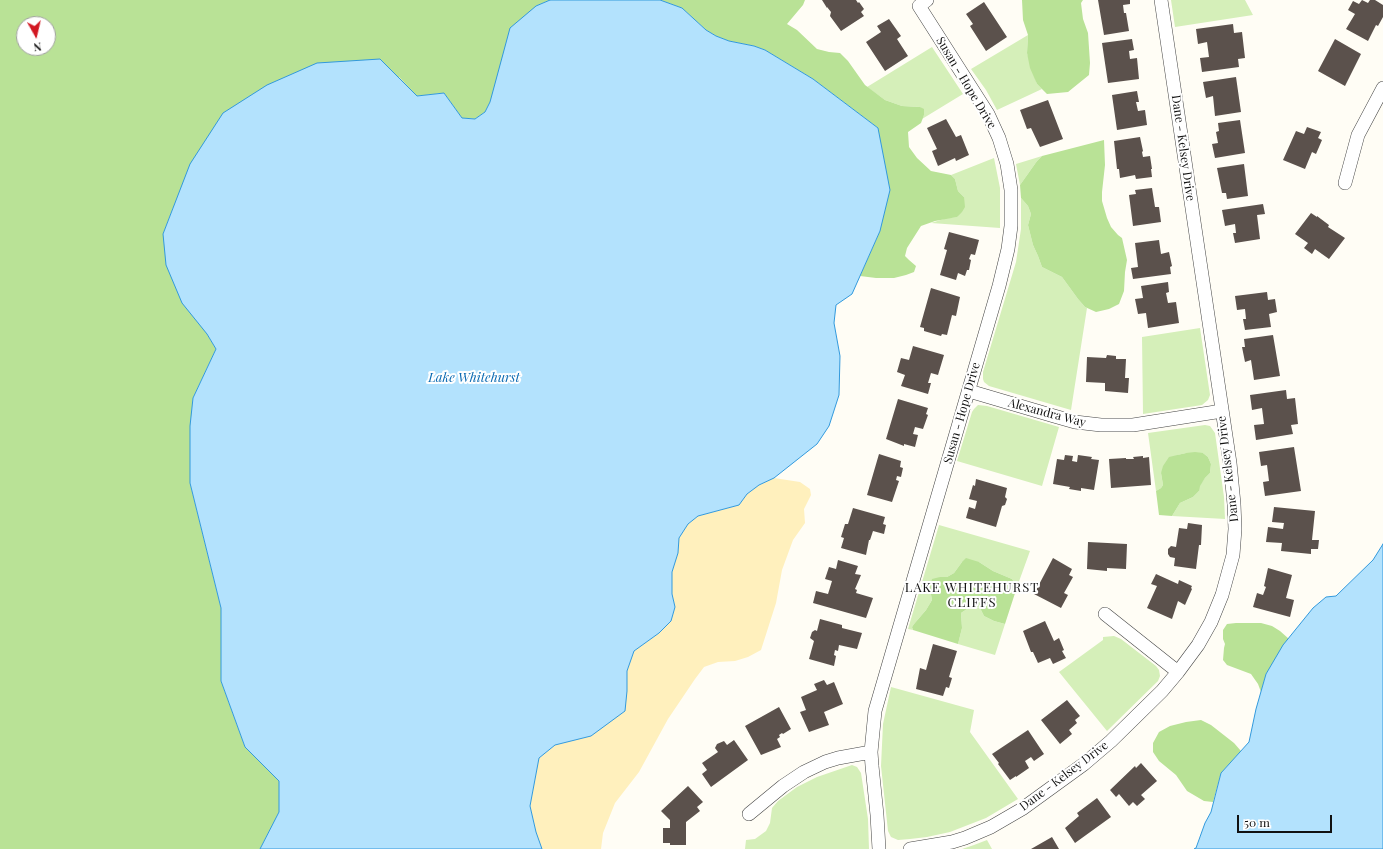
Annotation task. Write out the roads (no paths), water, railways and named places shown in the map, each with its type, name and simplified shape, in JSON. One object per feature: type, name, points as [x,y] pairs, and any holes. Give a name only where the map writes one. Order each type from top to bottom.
[{"type":"street","name":"Dane - Kelsey Drive","points":[[910,849],[952,842],[991,827],[1022,809],[1062,780],[1111,741],[1162,691],[1178,672],[1198,645],[1214,615],[1222,595],[1233,554],[1235,529],[1234,504],[1222,411],[1161,0]]},
{"type":"street","name":"Susan - Hope Drive","points":[[879,849],[871,752],[873,723],[878,698],[999,286],[1012,226],[1011,190],[1004,152],[999,138],[988,114],[920,2]]},
{"type":"street","points":[[1345,184],[1358,135],[1383,88]]},
{"type":"street","name":"Alexandra Way","points":[[968,391],[1075,422],[1101,425],[1133,425],[1222,411]]},
{"type":"street","points":[[1105,614],[1178,672]]},
{"type":"street","points":[[749,814],[782,786],[804,772],[825,762],[838,758],[871,752]]},
{"type":"water","name":"Lake Whitehurst","points":[[550,0],[660,0],[682,8],[706,30],[716,36],[729,41],[754,46],[765,50],[813,79],[878,128],[890,190],[880,231],[852,294],[836,305],[834,323],[840,356],[839,395],[829,426],[817,444],[774,478],[759,485],[747,494],[739,505],[698,516],[688,524],[679,538],[678,553],[672,572],[672,594],[675,607],[671,621],[659,633],[634,651],[627,671],[625,711],[591,736],[555,745],[539,758],[530,806],[536,832],[542,849],[260,849],[279,812],[279,781],[245,747],[221,681],[221,608],[190,483],[190,426],[193,398],[216,349],[207,334],[182,303],[166,265],[163,234],[190,164],[223,113],[267,85],[317,63],[380,59],[417,96],[444,93],[462,118],[475,119],[485,112],[490,102],[510,28],[536,6]]},
{"type":"water","points":[[1383,544],[1383,849],[1194,849],[1196,848],[1205,823],[1211,812],[1221,773],[1249,742],[1256,709],[1266,674],[1283,645],[1313,608],[1326,597],[1336,596],[1373,560]]},
{"type":"district","name":"LAKE WHITEHURST CLIFFS","points":[[972,596]]}]
